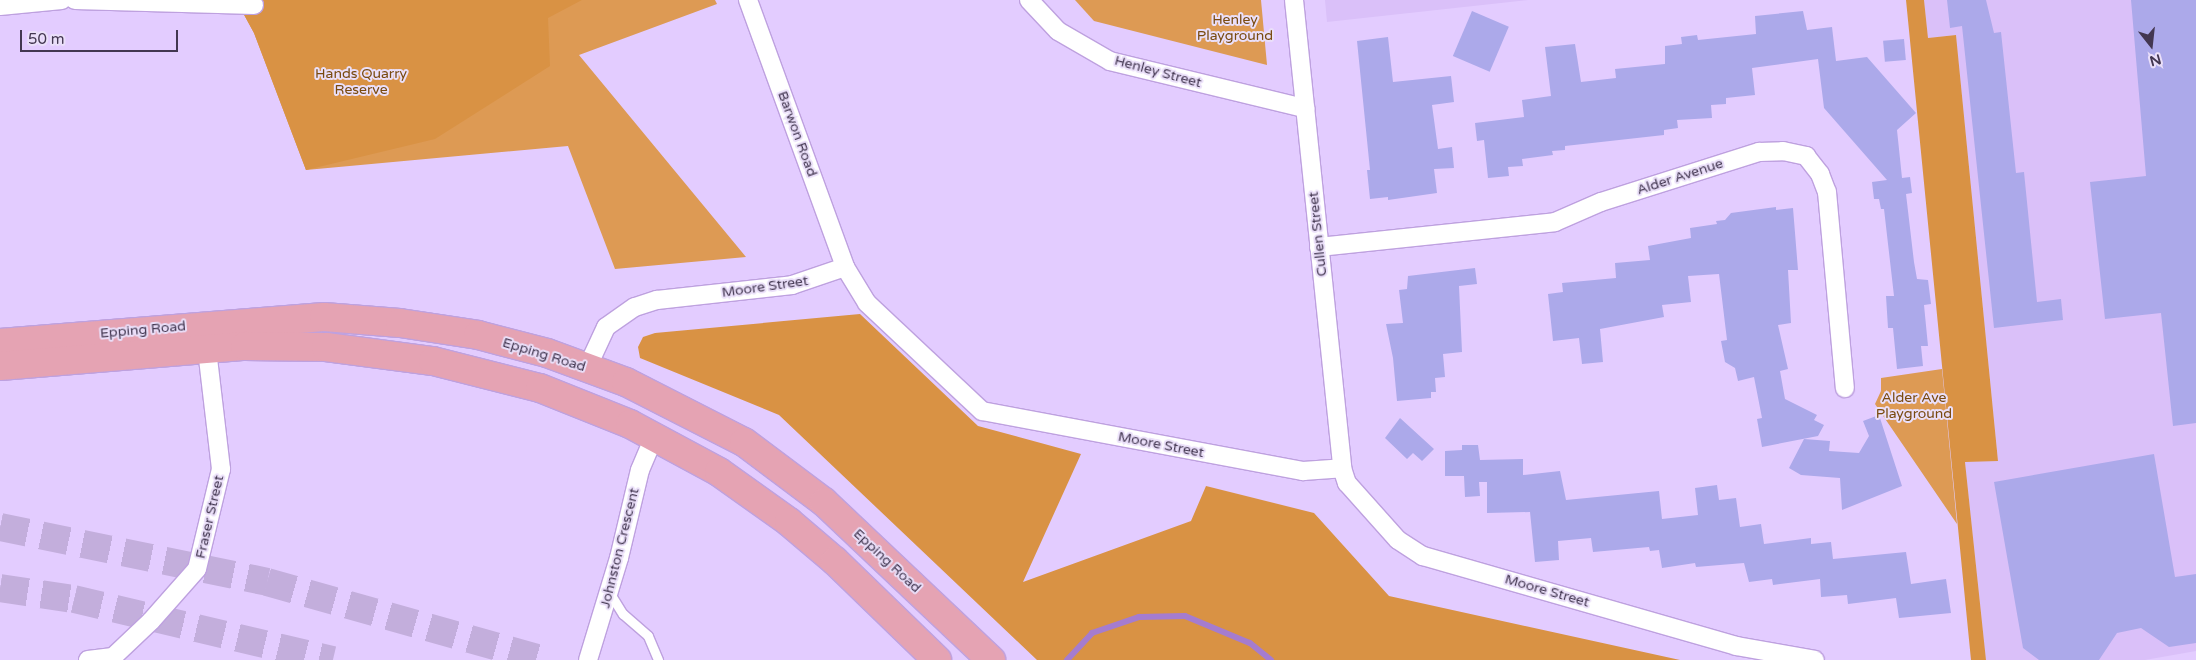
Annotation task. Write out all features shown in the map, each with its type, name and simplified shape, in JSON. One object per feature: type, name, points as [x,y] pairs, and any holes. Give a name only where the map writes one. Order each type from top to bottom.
[{"type":"main road","name":"Epping Road","points":[[0,344],[267,319],[324,317],[400,323],[478,335],[547,353],[626,382],[744,442],[824,502],[991,660]]},
{"type":"main road","name":"Epping Road","points":[[0,366],[207,349],[283,346],[378,352],[491,374],[576,401],[654,437],[719,472],[789,522],[879,602],[937,660]]},
{"type":"main road","name":"Moore Street","points":[[576,401],[587,368]]},
{"type":"street","points":[[0,6],[62,0]]},
{"type":"street","points":[[76,0],[254,5]]},
{"type":"street","name":"Barwon Road","points":[[748,0],[845,267]]},
{"type":"street","name":"Henley Street","points":[[1029,0],[1058,31],[1110,61],[1305,108]]},
{"type":"street","name":"Cullen Street","points":[[1294,0],[1342,468]]},
{"type":"street","name":"Alder Avenue","points":[[1319,247],[1555,222],[1601,202],[1759,152],[1783,150],[1806,156],[1820,174],[1827,192],[1845,388]]},
{"type":"street","name":"Moore Street","points":[[587,368],[606,327],[635,307],[657,300],[792,285],[845,267],[867,303],[982,411],[1303,472],[1342,468],[1347,483],[1398,540],[1423,556],[1736,646],[1815,660]]},
{"type":"street","name":"Fraser Street","points":[[88,660],[113,657],[151,621],[197,569],[221,469],[207,349]]},
{"type":"street","name":"Johnston Crescent","points":[[588,660],[609,591],[640,470],[654,437]]},
{"type":"lane","points":[[609,591],[623,614],[648,636],[658,660]]},
{"type":"shaded area","points":[[1325,0],[1528,0],[1327,22]]},
{"type":"shaded area","points":[[1924,0],[2196,0],[2196,651],[2145,660],[1986,660],[1965,462],[1998,460],[1956,35],[1928,38]]},
{"type":"green space","name":"Hands Quarry Reserve","points":[[236,0],[715,0],[717,4],[579,55],[746,257],[615,269],[568,146],[306,170],[254,33]]},
{"type":"green space","points":[[236,0],[582,0],[548,18],[550,66],[435,139],[306,170],[254,33]]},
{"type":"green space","name":"Henley Playground","points":[[1075,0],[1261,0],[1267,65],[1094,21]]},
{"type":"green space","points":[[1906,0],[1924,0],[1928,38],[1956,35],[1998,461],[1965,462],[1986,660],[1971,660]]},
{"type":"green space","points":[[860,314],[978,426],[1081,454],[1023,582],[1191,521],[1206,486],[1314,513],[1389,596],[1680,660],[1037,660],[779,415],[640,358],[638,347],[643,337],[655,333]]},
{"type":"green space","name":"Alder Ave Playground","points":[[1942,369],[1957,524],[1875,404],[1881,391],[1881,378]]},
{"type":"building","points":[[1947,0],[1986,0],[1994,33],[2001,32],[2016,173],[2024,172],[2037,302],[2061,299],[2063,320],[1994,328],[1962,26],[1950,28]]},
{"type":"building","points":[[2131,0],[2196,0],[2196,423],[2173,426],[2161,313],[2105,319],[2090,182],[2146,176]]},
{"type":"building","points":[[1472,11],[1509,27],[1490,72],[1453,56]]},
{"type":"building","points":[[1803,11],[1807,30],[1832,27],[1836,61],[1867,57],[1916,113],[1897,130],[1902,178],[1910,177],[1912,193],[1906,194],[1917,279],[1928,280],[1931,304],[1924,305],[1928,346],[1921,346],[1923,366],[1897,369],[1893,328],[1888,328],[1886,296],[1894,296],[1884,209],[1881,209],[1879,199],[1874,199],[1872,182],[1887,180],[1824,108],[1818,59],[1752,68],[1755,95],[1726,98],[1726,104],[1711,105],[1712,118],[1677,120],[1678,128],[1664,130],[1664,135],[1565,146],[1565,150],[1552,151],[1553,155],[1522,159],[1523,166],[1508,167],[1509,176],[1488,178],[1484,140],[1477,141],[1475,123],[1524,117],[1522,100],[1551,96],[1545,47],[1575,44],[1581,82],[1616,78],[1615,69],[1665,64],[1665,46],[1682,44],[1681,37],[1697,35],[1698,40],[1756,34],[1755,16]]},
{"type":"building","points":[[1388,37],[1393,82],[1451,76],[1454,102],[1432,105],[1438,149],[1452,147],[1454,168],[1434,169],[1437,193],[1388,200],[1388,197],[1370,199],[1367,170],[1370,170],[1357,41]]},
{"type":"building","points":[[1904,39],[1906,60],[1885,62],[1883,41]]},
{"type":"building","points":[[1776,207],[1776,210],[1793,208],[1798,270],[1788,270],[1791,323],[1778,325],[1788,369],[1780,371],[1785,399],[1817,415],[1814,420],[1824,425],[1818,436],[1762,447],[1757,419],[1762,418],[1754,377],[1738,381],[1735,368],[1725,362],[1721,341],[1727,340],[1719,274],[1688,276],[1691,302],[1662,305],[1664,317],[1600,329],[1603,362],[1582,364],[1579,338],[1553,341],[1548,294],[1563,292],[1562,283],[1616,278],[1615,263],[1650,260],[1648,246],[1691,238],[1690,228],[1717,224],[1716,221],[1725,220],[1731,213]]},
{"type":"building","points":[[1475,268],[1477,284],[1459,286],[1462,352],[1443,354],[1445,377],[1435,378],[1436,392],[1431,392],[1431,398],[1397,401],[1393,358],[1386,324],[1403,323],[1399,290],[1407,289],[1408,276]]},
{"type":"building","points":[[1879,415],[1902,486],[1842,510],[1840,478],[1801,475],[1789,468],[1804,439],[1830,441],[1829,451],[1859,453],[1869,436],[1863,421]]},
{"type":"building","points":[[1400,418],[1434,449],[1422,461],[1413,453],[1407,459],[1385,438]]},
{"type":"building","points":[[1462,445],[1478,445],[1480,460],[1523,459],[1523,475],[1560,471],[1566,500],[1659,491],[1662,519],[1698,515],[1695,488],[1717,485],[1719,500],[1736,498],[1740,527],[1761,524],[1764,544],[1811,538],[1811,544],[1831,542],[1833,559],[1906,552],[1911,584],[1946,579],[1951,613],[1899,618],[1896,598],[1848,604],[1847,595],[1821,597],[1820,579],[1773,585],[1772,579],[1749,582],[1744,563],[1696,567],[1695,563],[1662,568],[1659,550],[1650,551],[1649,547],[1593,552],[1591,538],[1558,541],[1559,560],[1535,562],[1530,512],[1487,513],[1487,482],[1479,482],[1480,496],[1465,497],[1464,476],[1445,476],[1445,451],[1462,450]]},
{"type":"building","points":[[2154,454],[2175,577],[2196,574],[2196,643],[2169,647],[2141,628],[2117,633],[2099,660],[2039,660],[2023,648],[1994,482]]},
{"type":"waterway","points":[[1067,660],[1092,633],[1139,617],[1185,616],[1250,643],[1271,660]]},
{"type":"tunnel","points":[[0,527],[267,582],[544,660]]},
{"type":"tunnel","points":[[0,588],[74,599],[333,660]]}]
